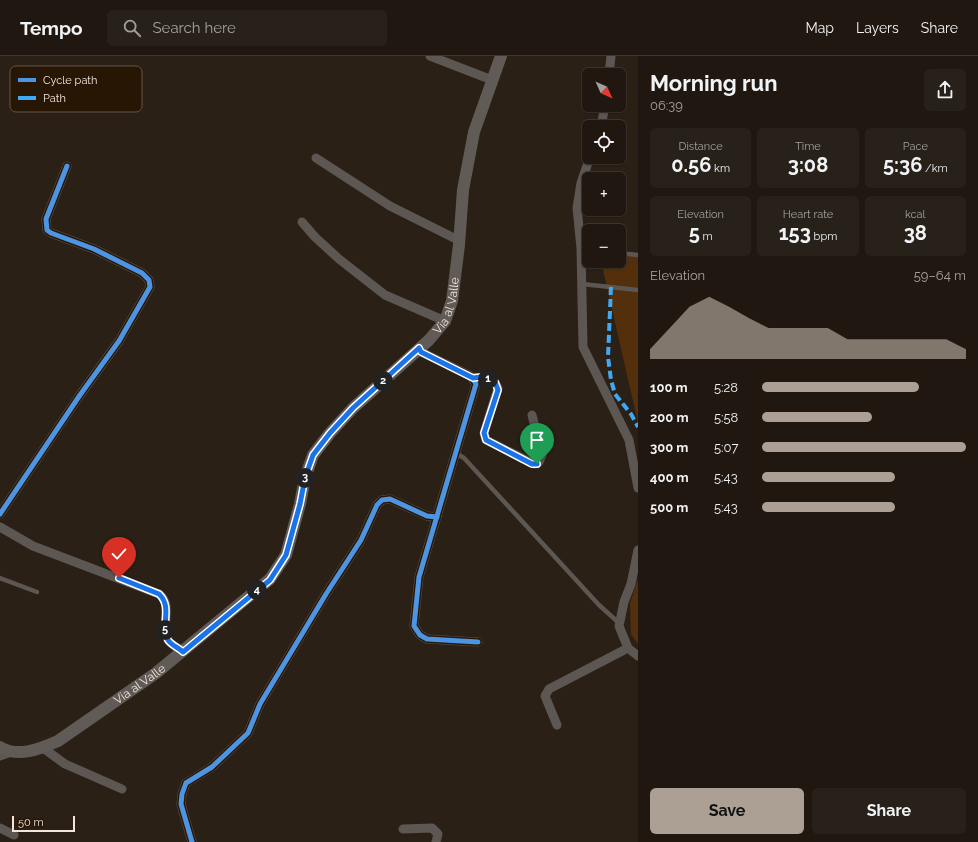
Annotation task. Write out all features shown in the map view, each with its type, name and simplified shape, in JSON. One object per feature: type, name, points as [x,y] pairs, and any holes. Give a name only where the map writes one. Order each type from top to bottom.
[{"type":"main road","name":"Via al Valle","points":[[0,747],[6,750],[25,752],[43,748],[58,741],[114,703],[183,652],[270,580],[286,555],[300,504],[305,478],[313,455],[330,433],[353,408],[419,348],[445,321],[452,301],[460,241],[463,190],[474,132],[501,56]]},
{"type":"street","points":[[430,56],[492,80]]},
{"type":"street","points":[[610,68],[611,56]]},
{"type":"street","points":[[316,158],[390,206],[460,241]]},
{"type":"street","points":[[582,233],[577,208],[581,183],[588,164]]},
{"type":"street","points":[[0,514],[80,394],[119,341],[150,287],[149,280],[142,273],[94,249],[47,230],[46,219],[67,166]]},
{"type":"street","points":[[302,222],[315,237],[339,259],[385,295],[445,321]]},
{"type":"street","points":[[583,268],[582,284],[583,347],[629,440],[638,488]]},
{"type":"street","points":[[419,348],[421,352],[473,378],[482,377],[493,381],[498,388],[484,433],[486,440],[534,464],[540,460],[542,456],[532,415]]},
{"type":"street","points":[[473,378],[476,387],[419,577],[414,626],[420,635],[427,639],[478,642]]},
{"type":"street","points":[[192,842],[181,804],[182,794],[186,783],[212,767],[248,733],[260,704],[326,594],[361,540],[377,505],[382,500],[390,500],[427,516],[437,517]]},
{"type":"street","points":[[0,527],[33,546],[159,594],[163,598],[166,606],[165,633],[168,641],[183,652]]},
{"type":"street","points":[[638,550],[631,584],[624,602],[619,623],[628,648],[638,656]]},
{"type":"street","points":[[557,725],[544,696],[549,689],[628,648]]},
{"type":"street","points":[[43,748],[66,764],[122,789]]},
{"type":"street","points":[[0,756],[14,751]]},
{"type":"street","points":[[0,828],[14,835]]},
{"type":"street","points":[[403,829],[432,828],[438,834],[436,842]]},
{"type":"lane","points":[[626,254],[638,255]]},
{"type":"lane","points":[[582,284],[638,290]]},
{"type":"lane","points":[[456,453],[464,458],[599,605],[619,623]]},
{"type":"lane","points":[[0,578],[37,592]]},
{"type":"shaded area","points":[[626,254],[638,255],[638,423],[603,268],[626,268]]},
{"type":"shaded area","points":[[638,579],[638,644],[631,634],[630,603]]},
{"type":"marked path","points":[[611,287],[608,357],[611,380],[615,394],[631,414],[638,427]]},
{"type":"cycle path","points":[[0,514],[80,395],[119,341],[150,287],[149,280],[142,273],[94,249],[51,233],[47,230],[46,219],[67,166]]},
{"type":"cycle path","points":[[419,349],[421,352],[471,376],[476,384],[419,577],[414,626],[420,635],[427,639],[478,642]]},
{"type":"cycle path","points":[[192,842],[181,804],[182,794],[186,783],[212,767],[248,733],[260,704],[326,594],[361,540],[377,505],[382,500],[390,499],[427,516],[437,517]]},
{"type":"route","points":[[119,578],[159,594],[163,598],[166,606],[165,633],[168,641],[183,652],[270,580],[286,555],[300,504],[305,478],[313,455],[330,433],[353,408],[419,348],[421,352],[473,378],[482,377],[495,382],[498,390],[484,433],[487,442],[532,464],[537,464]]}]
